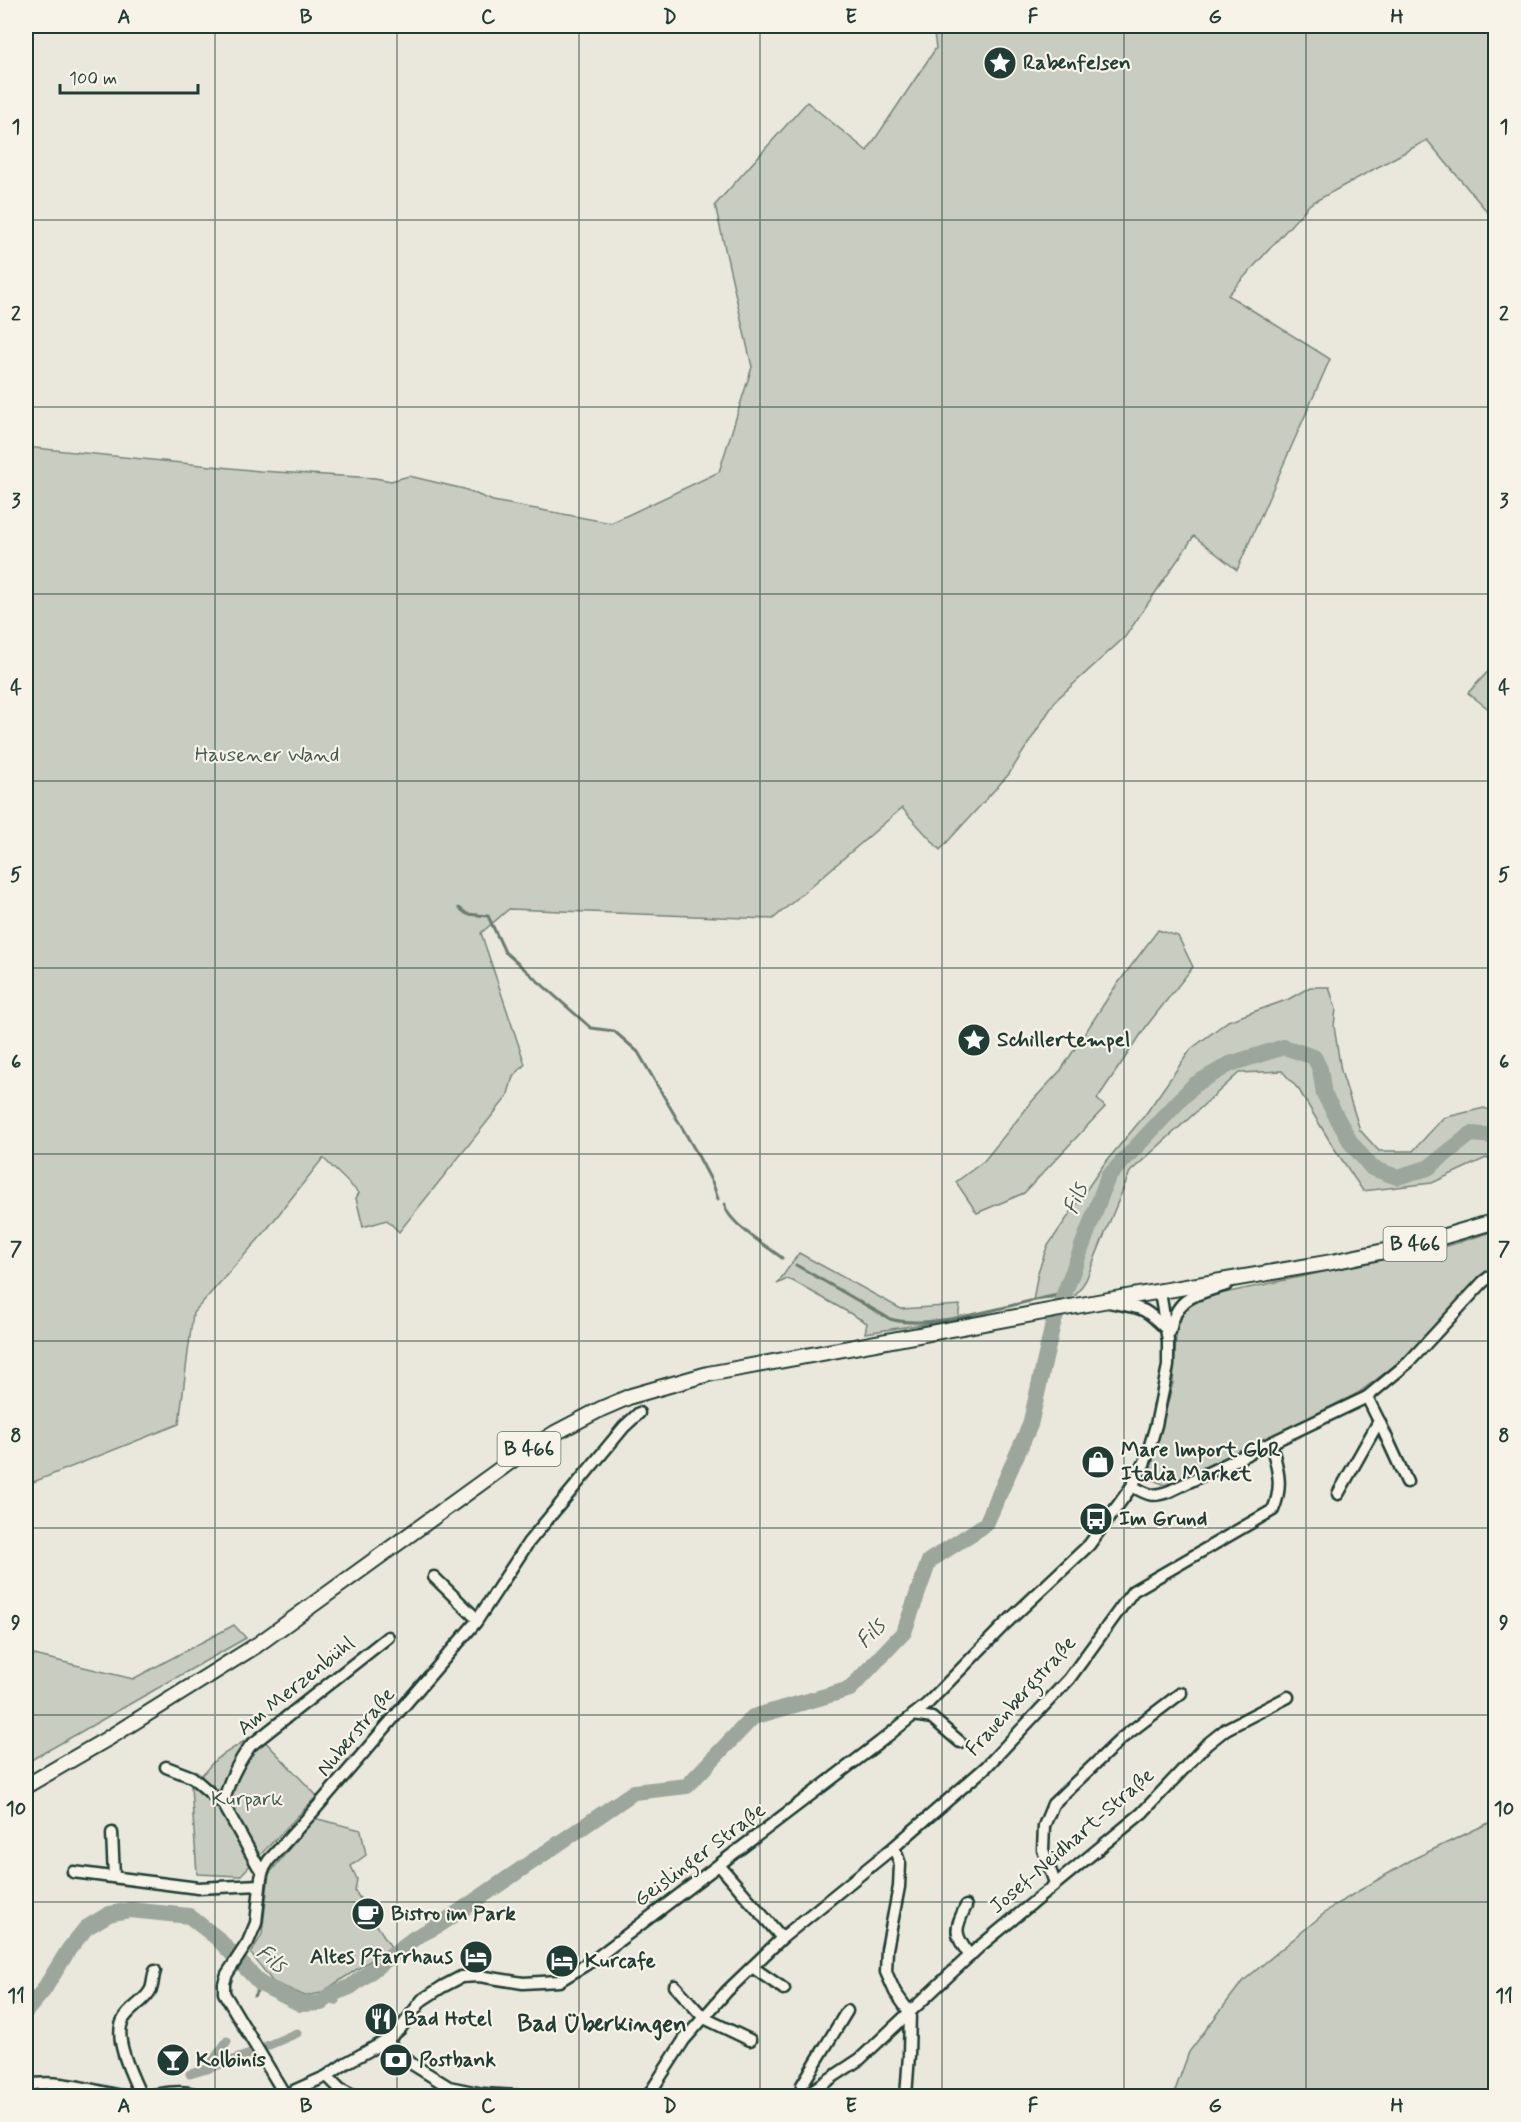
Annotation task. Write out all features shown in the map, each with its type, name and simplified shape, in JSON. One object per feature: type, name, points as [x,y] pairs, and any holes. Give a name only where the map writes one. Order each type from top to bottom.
[{"type":"main road","name":"B 466","points":[[26,1786],[107,1739],[257,1645],[514,1459],[555,1433],[600,1409],[631,1396],[708,1374],[1103,1301],[1255,1276],[1418,1244],[1496,1221]]},
{"type":"street","points":[[1132,1486],[1149,1495],[1158,1496],[1367,1397],[1409,1362],[1483,1282],[1496,1272]]},
{"type":"street","name":"Geislinger Straße","points":[[284,2096],[327,2076],[346,2062],[386,2041],[400,2029],[423,2000],[461,1977],[494,1978],[523,1983],[559,1981],[595,1959],[927,1704],[1004,1625],[1089,1545],[1132,1486],[1144,1462],[1156,1425],[1167,1376],[1168,1341],[1172,1320],[1182,1302],[1191,1296],[1255,1276]]},
{"type":"street","name":"Geislinger Straße","points":[[1160,1292],[1168,1341]]},
{"type":"street","points":[[1103,1301],[1137,1306],[1150,1313],[1166,1329]]},
{"type":"street","points":[[1367,1397],[1407,1482]]},
{"type":"street","name":"Nuberstraße","points":[[263,1870],[269,1860],[312,1814],[477,1619],[528,1543],[624,1427],[639,1413]]},
{"type":"street","points":[[1338,1494],[1379,1421]]},
{"type":"street","name":"Frauenbergstraße","points":[[648,2097],[684,2040],[752,1967],[782,1938],[986,1767],[1069,1678],[1133,1592],[1273,1509],[1278,1498],[1280,1481],[1271,1443]]},
{"type":"street","points":[[434,1577],[477,1619]]},
{"type":"street","name":"Am Merzenbühl","points":[[224,1805],[231,1780],[250,1746],[388,1637]]},
{"type":"street","points":[[1055,1882],[1043,1850],[1044,1826],[1053,1804],[1122,1738],[1180,1693]]},
{"type":"street","name":"Josef-Neidhart-Straße","points":[[847,2010],[802,2085],[803,2097],[860,2059],[970,1956],[1055,1882],[1142,1813],[1206,1745],[1226,1729],[1288,1697]]},
{"type":"street","points":[[913,1715],[932,1718],[960,1742]]},
{"type":"street","points":[[166,1767],[192,1777],[224,1805],[258,1866],[263,1870],[256,1923],[244,1949],[224,1981],[224,1993],[284,2096]]},
{"type":"street","points":[[112,1833],[114,1877]]},
{"type":"street","points":[[894,1846],[900,1864],[899,1887],[887,1949],[886,1972],[895,1992],[910,2013],[906,2097]]},
{"type":"street","points":[[718,1865],[782,1938]]},
{"type":"street","points":[[73,1872],[198,1888],[260,1885]]},
{"type":"street","name":"Josef-Neidhart-Straße","points":[[966,1906],[957,1924],[957,1938],[970,1956]]},
{"type":"street","points":[[752,1967],[784,1989]]},
{"type":"street","points":[[141,2096],[130,2071],[120,2031],[123,2020],[151,1991],[155,1971]]},
{"type":"street","points":[[675,1986],[704,2018],[750,2040]]},
{"type":"street","points":[[386,2041],[412,2064],[449,2087],[483,2094],[511,2094],[518,2097]]},
{"type":"street","points":[[327,2076],[352,2097]]},
{"type":"street","points":[[26,2085],[72,2084],[124,2096],[176,2091],[190,2092],[201,2097]]},
{"type":"green space","name":"Hausener Wand","points":[[933,26],[1495,26],[1495,221],[1427,140],[1310,204],[1228,295],[1330,359],[1237,570],[1194,536],[1125,637],[1056,700],[1009,774],[940,850],[902,808],[773,919],[509,909],[481,933],[525,1064],[513,1077],[507,1097],[399,1232],[387,1220],[363,1227],[356,1198],[359,1193],[323,1158],[264,1233],[193,1313],[179,1424],[26,1485],[26,447],[260,471],[391,481],[409,476],[464,489],[493,501],[611,523],[719,472],[752,367],[715,205],[807,102],[867,151],[936,48]]},
{"type":"green space","points":[[1495,664],[1495,714],[1468,693]]},
{"type":"green space","points":[[1158,930],[1178,936],[1193,967],[1148,1024],[1097,1099],[1105,1107],[1024,1193],[977,1213],[956,1182],[984,1161],[1034,1099],[1061,1070],[1113,990]]},
{"type":"green space","points":[[1310,987],[1329,987],[1336,1009],[1334,1026],[1341,1071],[1360,1130],[1379,1151],[1413,1151],[1443,1118],[1484,1108],[1495,1112],[1495,1159],[1486,1158],[1432,1183],[1363,1191],[1299,1090],[1282,1071],[1239,1073],[1130,1172],[1086,1280],[1076,1295],[1033,1301],[1038,1272],[1047,1247],[1104,1164],[1145,1115],[1191,1049],[1228,1021],[1289,999]]},
{"type":"green space","points":[[1495,1231],[1495,1267],[1405,1358],[1358,1393],[1268,1438],[1165,1485],[1153,1480],[1151,1468],[1173,1383],[1177,1324],[1180,1311],[1191,1300],[1447,1246]]},
{"type":"green space","points":[[799,1253],[901,1309],[960,1305],[958,1319],[865,1333],[867,1323],[793,1281],[787,1279],[777,1284]]},
{"type":"green space","points":[[234,1625],[246,1638],[26,1763],[26,1653],[133,1679]]},
{"type":"green space","name":"Kurpark","points":[[257,1733],[317,1796],[240,1876],[197,1874],[191,1787],[216,1759]]},
{"type":"green space","name":"Kurpark","points":[[314,1818],[361,1830],[366,1855],[351,1866],[357,1879],[355,1891],[391,1947],[321,1993],[305,1996],[273,1982],[251,1954],[262,1934],[269,1874]]},
{"type":"green space","points":[[1495,1820],[1495,2096],[1173,2096],[1189,2052],[1242,1982],[1333,1906],[1413,1859]]},
{"type":"waterway","points":[[459,908],[467,914],[488,916],[505,952],[591,1028],[614,1031],[638,1052],[695,1150],[713,1184],[718,1199]]},
{"type":"waterway","name":"Fils","points":[[26,2011],[43,1991],[69,1949],[86,1928],[109,1914],[130,1910],[189,1916],[217,1938],[261,1984],[301,2004],[321,2003],[332,1994],[350,1987],[416,1937],[441,1924],[634,1792],[687,1786],[753,1717],[850,1689],[904,1632],[929,1561],[986,1524],[1030,1425],[1053,1324],[1108,1177],[1194,1085],[1230,1064],[1284,1047],[1314,1057],[1320,1069],[1324,1094],[1351,1143],[1372,1168],[1397,1177],[1428,1168],[1471,1134],[1496,1136]]},
{"type":"waterway","points":[[725,1204],[727,1211],[739,1226],[782,1258]]},
{"type":"waterway","points":[[796,1265],[890,1319],[908,1322],[952,1319],[1064,1294]]},
{"type":"waterway","points":[[254,1996],[261,1984]]},
{"type":"waterway","name":"Fils","points":[[350,1987],[352,1992]]},
{"type":"waterway","name":"Fils","points":[[332,1994],[335,2001]]},
{"type":"waterway","points":[[262,2048],[297,2033]]},
{"type":"waterway","points":[[190,2074],[207,2069],[227,2041]]},
{"type":"waterway","points":[[207,2069],[250,2054]]},
{"type":"place","name":"Rabenfelsen","points":[[1000,63]]},
{"type":"place","name":"Schillertempel","points":[[974,1040]]},
{"type":"place","name":"Mare Import GbR Italia Market","points":[[1098,1462]]},
{"type":"place","name":"Im Grund","points":[[1096,1519]]},
{"type":"place","name":"Bistro im Park","points":[[368,1914]]},
{"type":"place","name":"Altes Pfarrhaus","points":[[476,1957]]},
{"type":"place","name":"Kurcafe","points":[[562,1961]]},
{"type":"place","name":"Bad Hotel","points":[[381,2019]]},
{"type":"place","name":"Kolbinis","points":[[173,2060]]},
{"type":"place","name":"Postbank","points":[[396,2060]]},
{"type":"district","name":"Bad Überkingen","points":[[602,2024]]}]
